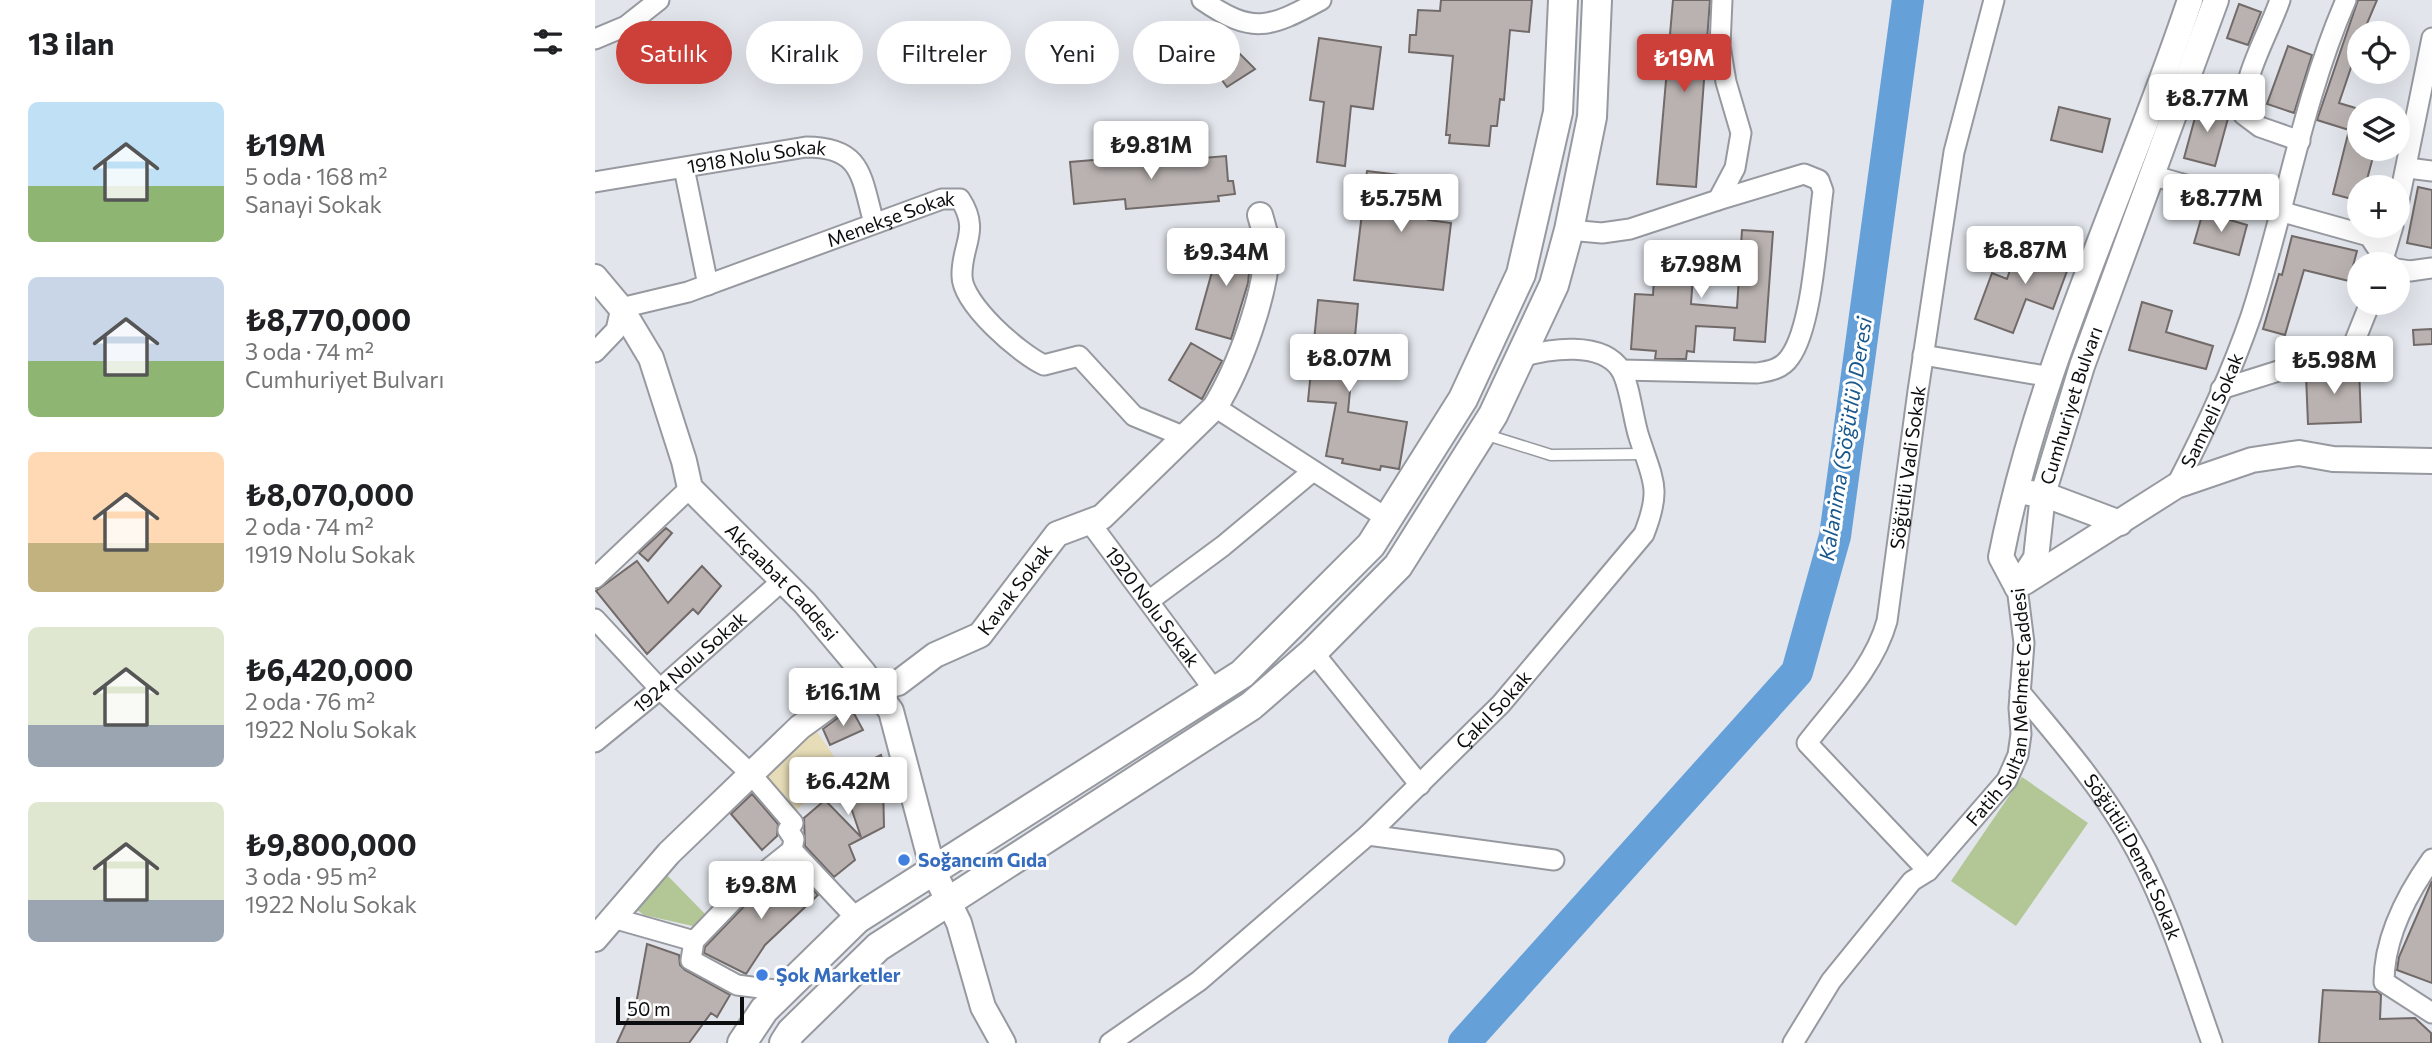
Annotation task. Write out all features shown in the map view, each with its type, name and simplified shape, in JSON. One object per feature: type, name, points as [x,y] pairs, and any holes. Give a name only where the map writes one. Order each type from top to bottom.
[{"type":"main road","points":[[742,1043],[764,1010],[857,919],[1242,674],[1371,545],[1463,399],[1521,274],[1558,112],[1563,0]]},
{"type":"main road","points":[[784,1043],[791,1032],[878,947],[1251,706],[1313,652],[1398,566],[1482,433],[1554,285],[1569,230],[1592,117],[1597,0]]},
{"type":"street","points":[[595,39],[626,26],[659,0]]},
{"type":"street","points":[[1202,0],[1223,15],[1253,26],[1282,21],[1321,0]]},
{"type":"street","points":[[1718,200],[1735,168],[1741,132],[1726,82],[1720,46],[1722,0]]},
{"type":"street","name":"Söğütlü Vadi Sokak","points":[[1928,871],[1807,743],[1882,641],[1958,134],[1994,0]]},
{"type":"street","name":"Cumhuriyet Bulvarı","points":[[2190,0],[2051,377],[2014,492],[2001,557],[2017,587],[2036,558],[2043,494],[2082,366],[2154,176],[2216,0]]},
{"type":"street","points":[[2280,0],[2253,72],[2243,105],[2244,116],[2260,127],[2300,141]]},
{"type":"street","name":"Samyeli Sokak","points":[[2176,486],[2205,431],[2250,317],[2300,141],[2346,0]]},
{"type":"street","points":[[2406,175],[2429,72],[2432,38]]},
{"type":"street","name":"1918 Nolu Sokak","points":[[595,182],[806,147],[828,147],[845,153],[859,172],[874,223]]},
{"type":"street","points":[[684,167],[708,285]]},
{"type":"street","points":[[2408,167],[2432,171]]},
{"type":"street","points":[[1521,357],[1551,348],[1580,348],[1609,359],[1621,370],[1757,373],[1778,369],[1790,357],[1804,325],[1823,191],[1819,180],[1804,174],[1630,229],[1602,233],[1569,230]]},
{"type":"street","points":[[2154,176],[2369,236],[2380,252]]},
{"type":"street","name":"Menekşe Sokak","points":[[621,309],[708,285],[942,199],[960,199],[969,213],[971,234],[962,275],[965,292],[1012,344],[1044,365],[1079,356],[1134,416],[1185,437]]},
{"type":"street","name":"Kavak Sokak","points":[[595,939],[669,853],[800,727],[834,702],[863,686],[874,689],[898,683],[936,655],[980,635],[1057,534],[1091,524],[1102,517],[1215,407],[1227,387],[1247,337],[1266,264],[1267,244],[1261,215]]},
{"type":"street","points":[[2410,266],[2432,268]]},
{"type":"street","points":[[595,276],[621,309],[651,358],[690,488],[595,578]]},
{"type":"street","points":[[595,352],[616,330],[621,309]]},
{"type":"street","points":[[2221,389],[2345,350],[2354,343],[2365,315]]},
{"type":"street","points":[[1923,355],[2051,377]]},
{"type":"street","name":"Çakıl Sokak","points":[[1110,1043],[1199,981],[1368,835],[1501,705],[1644,534],[1653,511],[1656,485],[1621,370]]},
{"type":"street","points":[[1215,407],[1388,519]]},
{"type":"street","name":"Fatih Sultan Mehmet Caddesi","points":[[1793,1043],[1832,981],[1912,881],[1928,871],[2007,780],[2021,734],[2020,692],[2024,643],[2017,587],[2176,486],[2252,460],[2299,453],[2333,459],[2432,461]]},
{"type":"street","points":[[1150,600],[1223,546],[1314,471]]},
{"type":"street","name":"Akçaabat Caddesi","points":[[690,488],[805,603],[874,689],[896,725],[933,870],[958,923],[983,1007],[1003,1043]]},
{"type":"street","name":"Cumhuriyet Bulvarı","points":[[2014,492],[2043,494]]},
{"type":"street","points":[[2043,494],[2120,523]]},
{"type":"street","name":"1920 Nolu Sokak","points":[[1091,524],[1150,600],[1167,630],[1215,691]]},
{"type":"street","name":"1924 Nolu Sokak","points":[[595,742],[660,689],[782,581]]},
{"type":"street","points":[[595,619],[660,689],[750,773],[793,823],[788,830],[795,839],[793,850],[747,886],[694,940],[691,960],[737,985],[783,991]]},
{"type":"street","points":[[1313,652],[1420,785]]},
{"type":"street","name":"Söğütlü Demet Sokak","points":[[2020,692],[2094,782],[2128,835],[2159,900],[2212,1043]]},
{"type":"street","points":[[1368,835],[1554,860]]},
{"type":"street","points":[[793,850],[857,919]]},
{"type":"street","points":[[2432,859],[2416,882],[2384,961],[2384,982],[2432,1013]]},
{"type":"street","points":[[613,918],[694,940]]},
{"type":"lane","points":[[1482,433],[1551,455],[1645,454]]},
{"type":"green space","points":[[2022,777],[2088,823],[2016,926],[1951,881]]},
{"type":"green space","points":[[667,875],[707,916],[697,927],[644,915],[637,910]]},
{"type":"sand","points":[[815,729],[838,762],[837,769],[794,813],[762,771]]},
{"type":"building","points":[[1441,0],[1532,0],[1529,32],[1510,30],[1504,100],[1500,99],[1497,126],[1491,126],[1489,146],[1449,143],[1450,135],[1446,135],[1453,56],[1409,52],[1410,35],[1416,35],[1418,10],[1440,11]]},
{"type":"building","points":[[1673,0],[1710,0],[1696,187],[1657,184]]},
{"type":"building","points":[[2358,0],[2377,0],[2368,21],[2351,21]]},
{"type":"building","points":[[2239,4],[2261,12],[2248,45],[2227,38]]},
{"type":"building","points":[[2347,32],[2347,79],[2339,103],[2347,105],[2347,129],[2317,120]]},
{"type":"building","points":[[1319,38],[1381,47],[1373,109],[1351,106],[1345,166],[1317,162],[1324,102],[1310,100]]},
{"type":"building","points":[[2288,46],[2312,55],[2294,113],[2267,104]]},
{"type":"building","points":[[1240,54],[1255,69],[1240,79]]},
{"type":"building","points":[[2199,103],[2230,111],[2215,166],[2184,158]]},
{"type":"building","points":[[2059,107],[2110,119],[2102,152],[2051,140]]},
{"type":"building","points":[[2347,138],[2347,161],[2372,161],[2368,175],[2347,175],[2347,198],[2333,194]]},
{"type":"building","points":[[1142,156],[1142,163],[1226,156],[1228,181],[1233,181],[1235,194],[1218,196],[1219,201],[1126,209],[1125,199],[1074,204],[1070,162]]},
{"type":"building","points":[[1367,171],[1433,179],[1428,220],[1451,223],[1443,290],[1354,280]]},
{"type":"building","points":[[2418,187],[2432,190],[2432,248],[2407,243]]},
{"type":"building","points":[[2203,212],[2247,225],[2239,255],[2194,243]]},
{"type":"building","points":[[1742,230],[1773,232],[1765,342],[1734,340],[1735,328],[1696,326],[1694,352],[1687,351],[1686,359],[1655,359],[1656,351],[1631,349],[1635,294],[1653,295],[1656,244],[1695,247],[1691,304],[1737,308]]},
{"type":"building","points":[[1222,236],[1252,244],[1248,283],[1231,339],[1196,329]]},
{"type":"building","points":[[2292,236],[2357,251],[2347,252],[2347,281],[2304,270],[2285,335],[2263,329],[2279,274],[2282,275]]},
{"type":"building","points":[[2037,238],[2074,252],[2053,309],[2026,299],[2013,333],[1975,319],[1992,273],[2007,279],[2012,264],[2025,269]]},
{"type":"building","points":[[1318,300],[1358,304],[1348,412],[1407,422],[1399,469],[1381,466],[1380,470],[1342,463],[1343,459],[1326,456],[1336,403],[1308,401]]},
{"type":"building","points":[[2142,302],[2172,311],[2166,332],[2213,346],[2206,369],[2129,350]]},
{"type":"building","points":[[2432,329],[2432,344],[2414,345],[2413,330]]},
{"type":"building","points":[[1191,343],[1222,361],[1202,399],[1169,380]]},
{"type":"building","points":[[2359,367],[2361,422],[2308,424],[2306,375],[2328,368]]},
{"type":"building","points":[[666,528],[672,533],[648,561],[639,553]]},
{"type":"building","points":[[637,561],[668,603],[702,566],[721,586],[698,614],[693,609],[647,654],[596,591]]},
{"type":"building","points":[[851,708],[863,730],[830,745],[823,729]]},
{"type":"building","points":[[881,755],[889,780],[883,783],[884,827],[849,845],[855,860],[834,877],[805,846],[804,818],[825,800],[861,837],[840,775]]},
{"type":"building","points":[[752,794],[778,824],[777,836],[762,850],[731,814]]},
{"type":"building","points":[[791,867],[818,895],[765,945],[746,974],[704,953],[705,947],[755,895]]},
{"type":"building","points":[[2432,881],[2432,983],[2397,970],[2399,957]]},
{"type":"building","points":[[647,944],[679,955],[680,965],[685,970],[730,995],[717,1017],[711,1013],[689,1043],[617,1043],[637,999]]},
{"type":"building","points":[[2323,990],[2378,992],[2381,995],[2380,1019],[2415,1018],[2431,1033],[2431,1043],[2319,1043]]},
{"type":"waterway","name":"Kalanima (Söğütlü) Deresi","points":[[1464,1043],[1797,672],[1835,536],[1908,0]]},
{"type":"place","name":"Soğancım Gıda","points":[[904,860]]},
{"type":"place","name":"Şok Marketler","points":[[762,975]]}]
